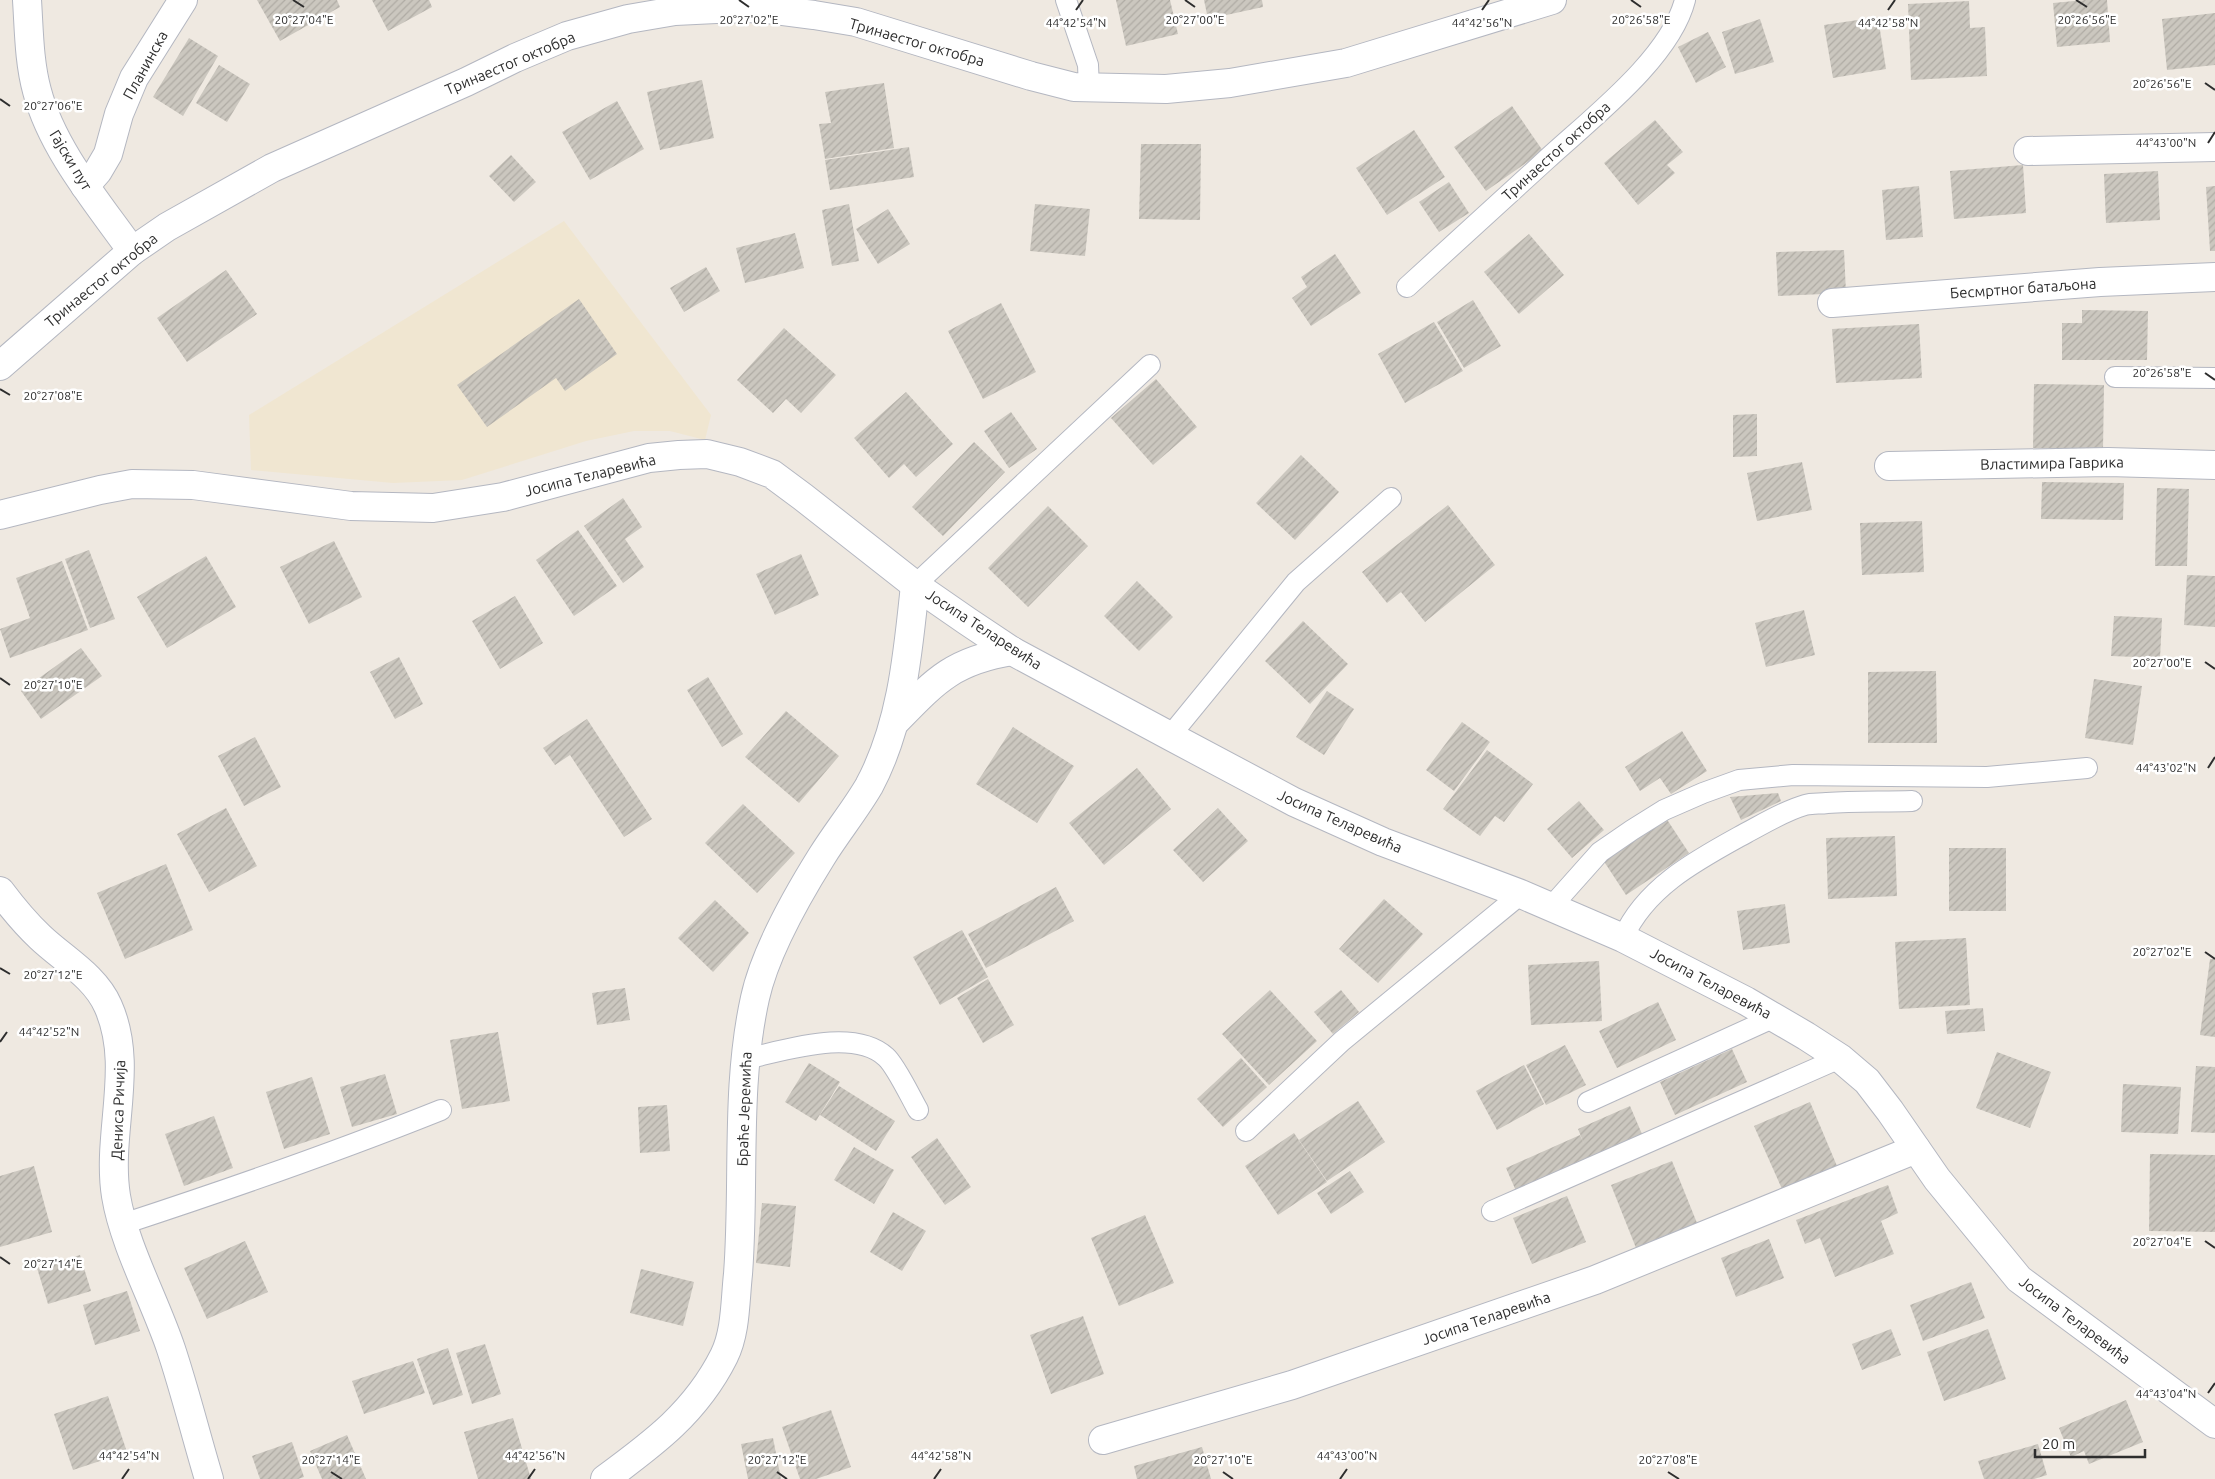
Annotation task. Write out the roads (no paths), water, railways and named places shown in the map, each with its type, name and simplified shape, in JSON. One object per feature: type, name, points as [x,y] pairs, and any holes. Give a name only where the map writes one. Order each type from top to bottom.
[{"type":"street","name":"Гајски пут","points":[[27,0],[30,48],[36,91],[51,129],[85,186],[132,251]]},
{"type":"street","name":"Планинска","points":[[85,186],[98,171],[108,154],[119,114],[134,78],[183,0]]},
{"type":"street","name":"Тринаестог октобра","points":[[0,366],[132,251],[167,227],[272,168],[567,36],[628,19],[675,11],[760,8],[856,22],[1031,76],[1074,87],[1166,89],[1230,83],[1346,63],[1552,0]]},
{"type":"street","points":[[2028,151],[2215,147]]},
{"type":"street","name":"Бесмртног батаљона","points":[[1832,303],[2100,282],[2215,277]]},
{"type":"street","name":"Јосипа Теларевића","points":[[0,515],[132,484],[193,485],[351,506],[433,508],[503,497],[649,458],[707,454],[740,462],[772,474],[804,496],[915,585],[1012,651],[1321,814],[1383,842],[1521,894],[1623,938],[1775,1017],[1840,1058],[1867,1081],[1937,1178],[2003,1262],[2019,1279],[2215,1424]]},
{"type":"street","name":"Властимира Гаврика","points":[[1889,466],[2108,462],[2215,465]]},
{"type":"street","name":"Браће Јеремића","points":[[605,1479],[684,1415],[698,1400],[725,1355],[733,1324],[740,1246],[745,1059],[762,971],[802,891],[869,785],[894,723],[910,631],[915,585]]},
{"type":"street","name":"Браће Јеремића","points":[[894,723],[944,675],[962,665],[985,656],[1012,651]]},
{"type":"street","name":"Дениса Ричија","points":[[0,891],[40,936],[90,980],[108,1004],[116,1029],[121,1060],[114,1129],[116,1195],[123,1224],[171,1348],[209,1479]]},
{"type":"street","name":"Јосипа Теларевића","points":[[1104,1440],[1292,1385],[1595,1280],[1916,1149]]},
{"type":"lane","points":[[1066,0],[1088,65],[1089,88]]},
{"type":"lane","name":"Тринаестог октобра","points":[[1407,287],[1625,88],[1662,46],[1681,16],[1685,0]]},
{"type":"lane","points":[[915,585],[1150,365]]},
{"type":"lane","points":[[2115,377],[2215,378]]},
{"type":"lane","points":[[1170,736],[1296,582],[1391,498]]},
{"type":"lane","points":[[1552,907],[1600,852],[1632,830],[1664,810],[1739,780],[1793,775],[1987,777],[2087,768]]},
{"type":"lane","points":[[1623,938],[1629,923],[1640,908],[1663,885],[1698,860],[1780,815],[1806,805],[1912,801]]},
{"type":"lane","points":[[1246,1130],[1342,1040],[1521,894]]},
{"type":"lane","points":[[1588,1102],[1775,1017]]},
{"type":"lane","points":[[745,1059],[823,1043],[850,1042],[870,1046],[887,1058],[918,1110]]},
{"type":"lane","points":[[1492,1211],[1840,1058]]},
{"type":"lane","points":[[123,1224],[334,1152],[441,1110]]}]
